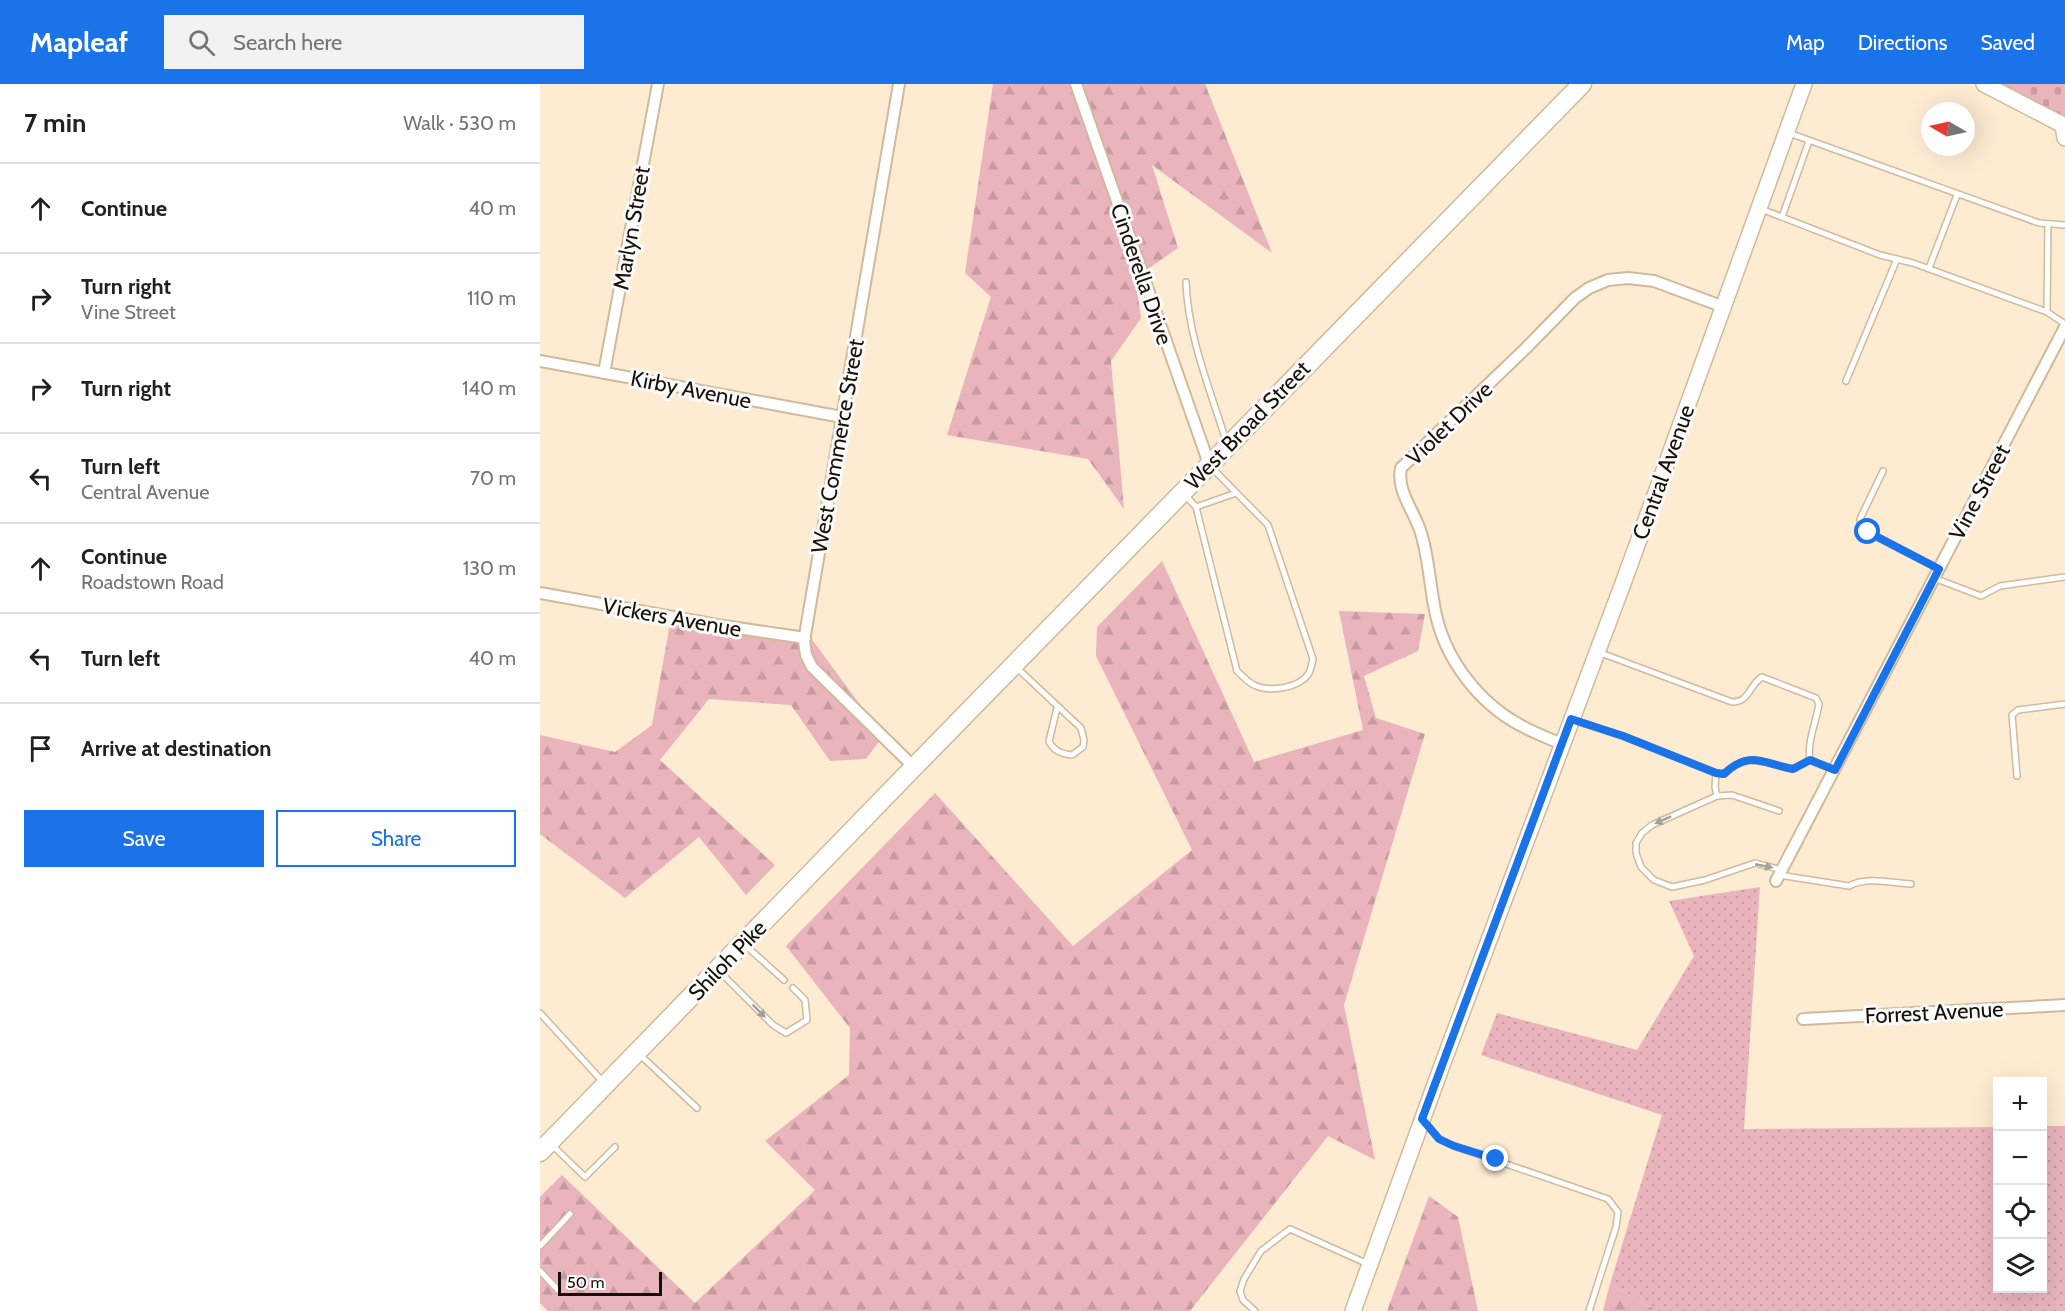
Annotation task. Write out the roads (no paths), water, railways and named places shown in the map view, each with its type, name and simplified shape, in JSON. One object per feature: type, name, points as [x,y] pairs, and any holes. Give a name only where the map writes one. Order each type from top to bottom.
[{"type":"highway","name":"West Broad Street","points":[[914,767],[1582,84]]},
{"type":"highway","name":"Shiloh Pike","points":[[545,1147],[914,767]]},
{"type":"main road","name":"Central Avenue","points":[[1353,1311],[1422,1119],[1724,307],[1804,84]]},
{"type":"main road","points":[[1984,84],[2064,130]]},
{"type":"street","name":"Marlyn Street","points":[[604,373],[658,84]]},
{"type":"street","name":"West Commerce Street","points":[[899,84],[805,638],[806,655],[812,667],[914,767]]},
{"type":"street","name":"Cinderella Drive","points":[[1076,84],[1209,464]]},
{"type":"street","name":"Violet Drive","points":[[1562,744],[1536,734],[1502,714],[1470,683],[1458,667],[1441,633],[1421,532],[1401,486],[1399,477],[1401,468],[1526,349],[1575,298],[1589,288],[1608,279],[1628,278],[1654,281],[1724,307]]},
{"type":"street","name":"Vine Street","points":[[1779,875],[2065,326]]},
{"type":"street","name":"Kirby Avenue","points":[[540,361],[842,417]]},
{"type":"street","name":"Vickers Avenue","points":[[540,593],[717,625],[805,638]]},
{"type":"street","name":"Forrest Avenue","points":[[1803,1019],[2065,1005]]},
{"type":"lane","points":[[1787,132],[1958,195],[2048,224],[2065,225]]},
{"type":"lane","points":[[1782,217],[1809,141]]},
{"type":"lane","points":[[1929,268],[1958,195]]},
{"type":"lane","points":[[1760,208],[1880,255],[1929,268],[2047,312],[2065,326]]},
{"type":"lane","points":[[2047,312],[2048,224]]},
{"type":"lane","points":[[1846,381],[1897,259]]},
{"type":"lane","points":[[1186,282],[1187,306],[1193,336],[1227,445]]},
{"type":"lane","points":[[1182,492],[1196,507],[1237,671],[1257,687],[1288,687],[1298,682],[1309,673],[1313,658],[1268,525],[1209,464]]},
{"type":"lane","points":[[1883,471],[1860,519],[1861,526],[1936,573],[1981,596],[2000,586],[2065,577]]},
{"type":"lane","points":[[1196,507],[1236,493]]},
{"type":"lane","points":[[1597,652],[1732,702],[1738,702],[1749,696],[1755,681],[1762,678],[1815,698],[1820,704],[1808,749],[1810,760]]},
{"type":"lane","points":[[1014,665],[1083,732],[1083,747],[1072,755],[1062,754],[1049,741],[1058,708]]},
{"type":"lane","points":[[2017,776],[2012,716],[2018,710],[2065,704]]},
{"type":"lane","points":[[1571,719],[1623,736],[1716,773],[1724,774],[1733,765],[1743,760],[1756,758],[1793,769],[1810,760],[1835,770]]},
{"type":"lane","points":[[1716,773],[1717,796]]},
{"type":"lane","points":[[1779,812],[1732,795],[1717,796],[1652,825],[1642,833],[1636,843],[1636,853],[1641,867],[1654,880],[1672,887],[1705,880],[1755,863],[1779,875],[1849,886],[1858,881],[1911,884]]},
{"type":"lane","points":[[743,944],[784,980]]},
{"type":"lane","points":[[718,969],[773,1025],[786,1033],[807,1020],[805,1000],[793,988]]},
{"type":"lane","points":[[540,1013],[605,1085]]},
{"type":"lane","points":[[637,1052],[697,1108]]},
{"type":"lane","points":[[1422,1119],[1439,1139],[1454,1146],[1608,1199],[1614,1205],[1618,1212],[1616,1227],[1588,1311]]},
{"type":"lane","points":[[545,1147],[585,1178],[615,1147]]},
{"type":"lane","points":[[540,1246],[570,1214]]},
{"type":"lane","points":[[1255,1311],[1243,1300],[1240,1291],[1244,1280],[1261,1251],[1290,1229],[1370,1265]]},
{"type":"lane","points":[[540,1271],[558,1290]]}]
